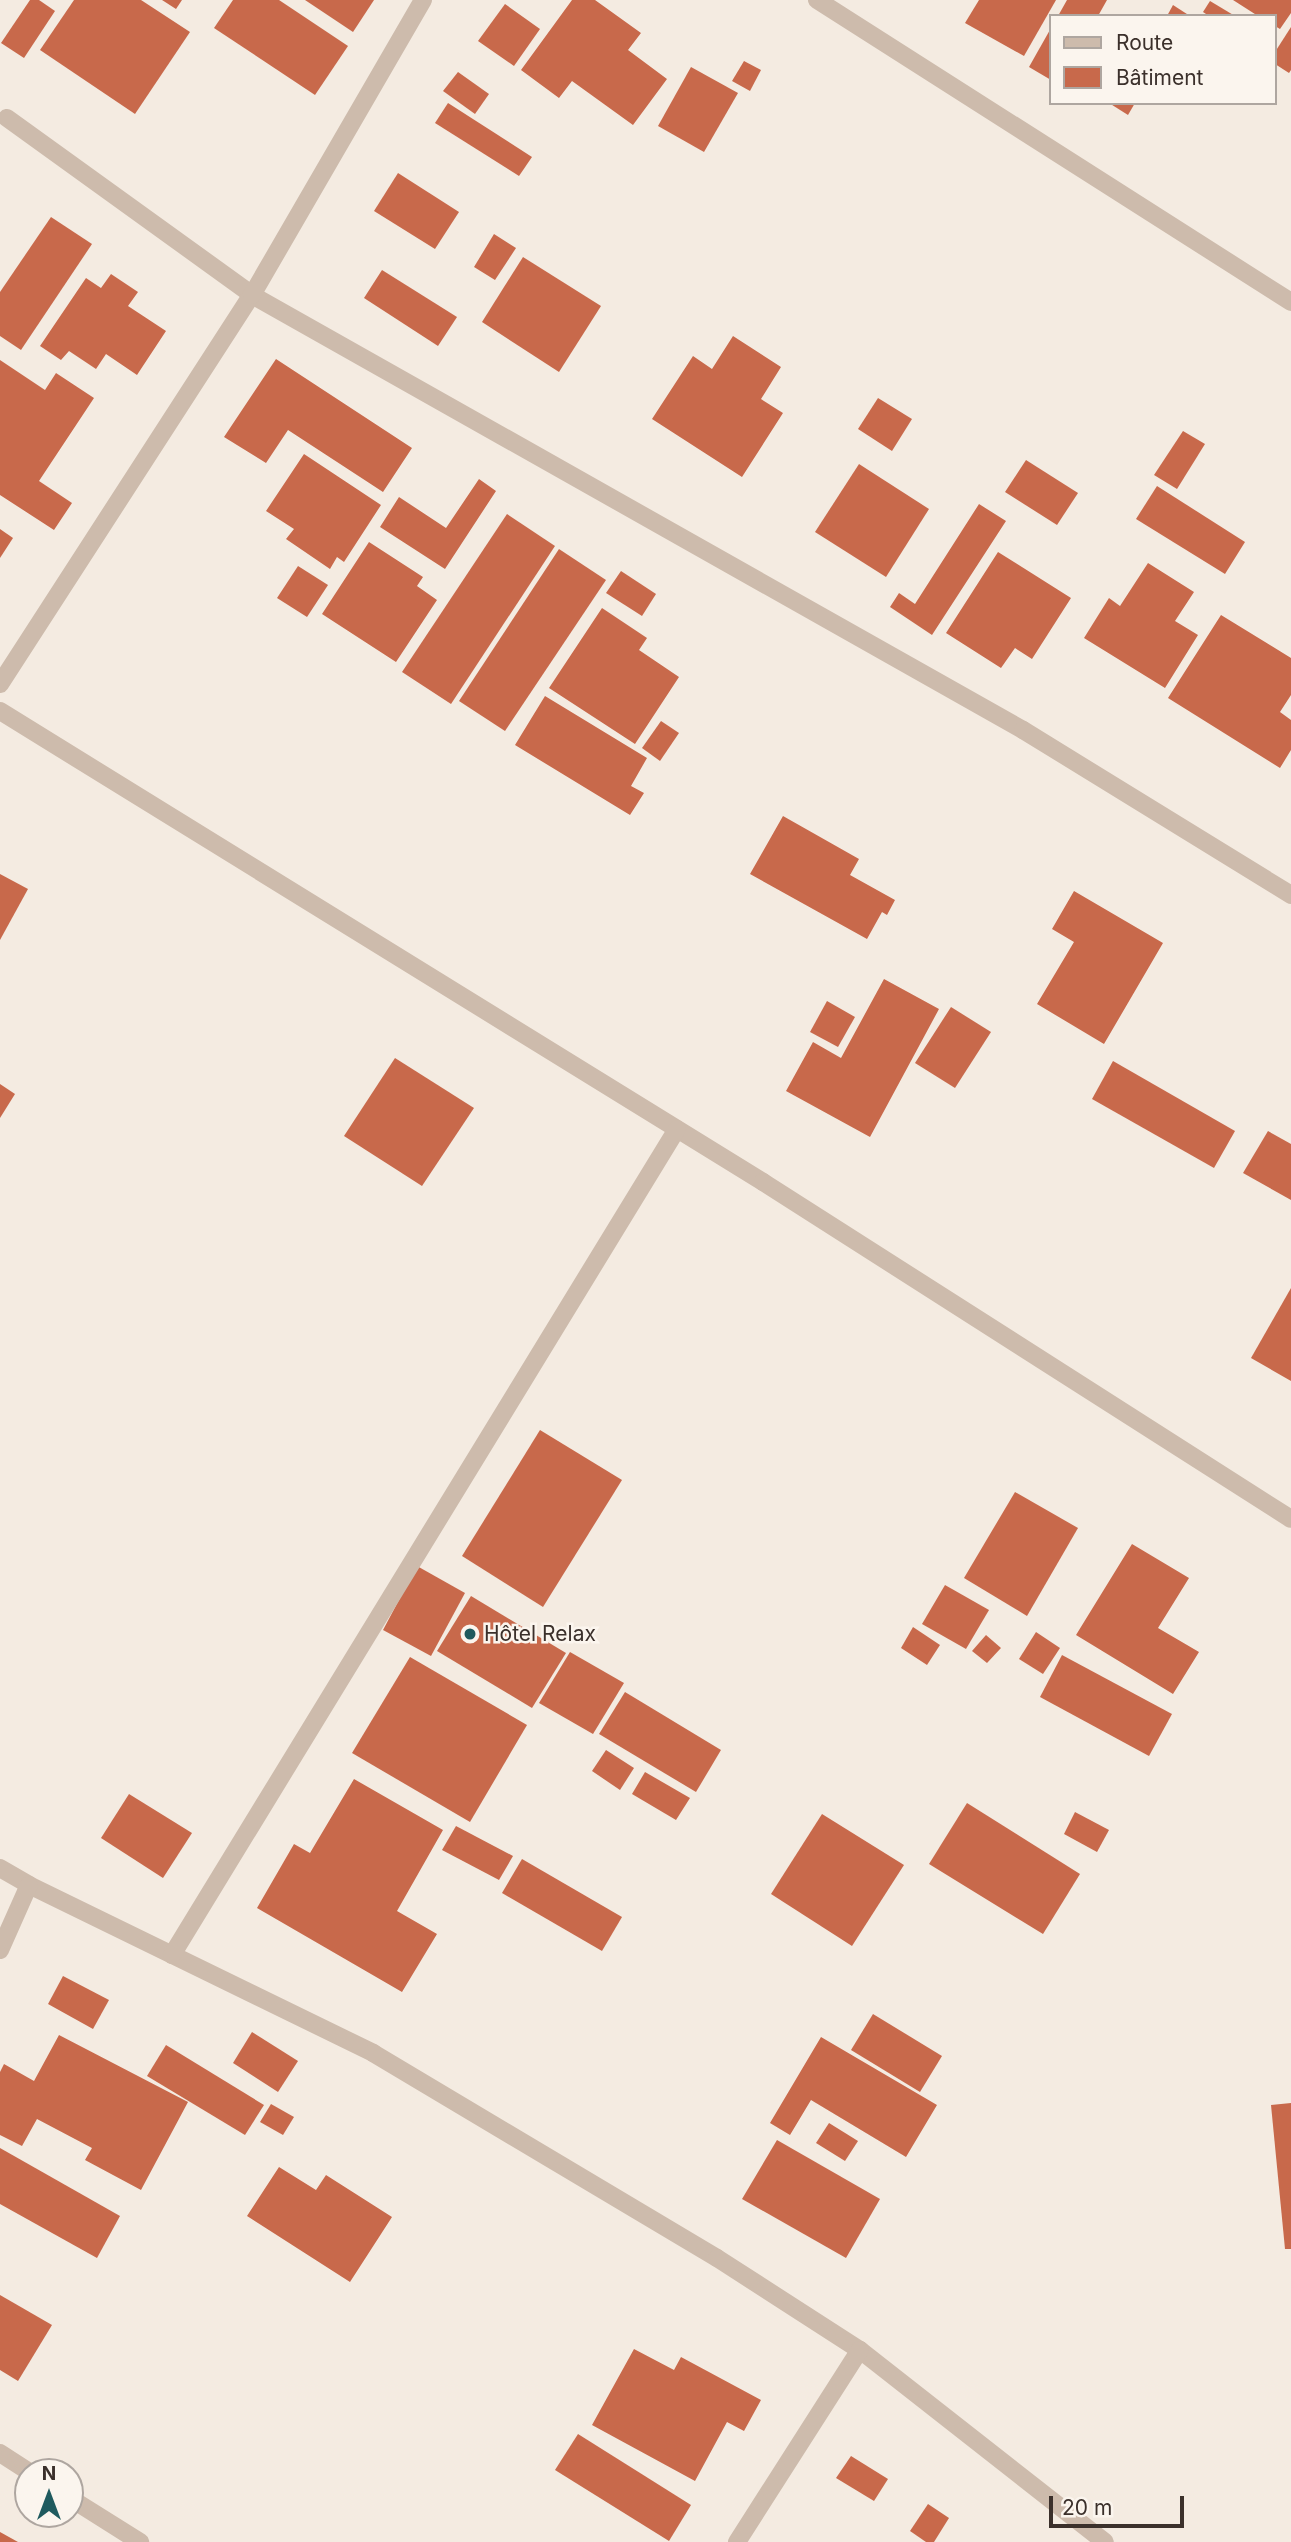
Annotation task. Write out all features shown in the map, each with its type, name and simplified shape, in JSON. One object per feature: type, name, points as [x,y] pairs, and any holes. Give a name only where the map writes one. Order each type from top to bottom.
[{"type":"street","points":[[0,684],[252,295],[424,0]]},
{"type":"street","points":[[817,0],[1291,302]]},
{"type":"street","points":[[7,118],[252,295],[1023,730],[1291,895]]},
{"type":"street","points":[[0,711],[677,1129],[1291,1519]]},
{"type":"street","points":[[172,1955],[677,1129]]},
{"type":"street","points":[[0,1868],[29,1885],[373,2053],[717,2258],[860,2350],[1105,2542]]},
{"type":"street","points":[[0,1950],[29,1885]]},
{"type":"street","points":[[737,2542],[860,2350]]},
{"type":"street","points":[[84,2507],[140,2542]]},
{"type":"building","points":[[30,0],[39,0],[55,11],[24,58],[1,43]]},
{"type":"building","points":[[74,0],[141,0],[190,32],[135,114],[40,50]]},
{"type":"building","points":[[162,0],[182,0],[176,9]]},
{"type":"building","points":[[233,0],[279,0],[348,46],[315,95],[214,28]]},
{"type":"building","points":[[305,0],[374,0],[353,32]]},
{"type":"building","points":[[572,0],[595,0],[641,33],[628,50],[667,79],[633,125],[572,81],[559,98],[521,70]]},
{"type":"building","points":[[979,0],[1056,0],[1024,56],[965,23]]},
{"type":"building","points":[[1067,0],[1107,0],[1099,14],[1059,14]]},
{"type":"building","points":[[1233,0],[1291,0],[1291,13],[1280,29],[1277,27],[1277,14],[1255,14]]},
{"type":"building","points":[[1210,1],[1232,14],[1206,14],[1203,12]]},
{"type":"building","points":[[505,4],[540,29],[514,66],[478,41]]},
{"type":"building","points":[[1173,5],[1187,14],[1168,14]]},
{"type":"building","points":[[1291,27],[1289,73],[1277,65],[1277,49]]},
{"type":"building","points":[[1050,30],[1050,79],[1029,67]]},
{"type":"building","points":[[744,61],[761,70],[750,91],[732,81]]},
{"type":"building","points":[[691,67],[738,93],[704,152],[658,126]]},
{"type":"building","points":[[458,72],[489,94],[475,114],[443,91]]},
{"type":"building","points":[[448,103],[532,157],[519,176],[435,123]]},
{"type":"building","points":[[1112,105],[1134,105],[1128,115]]},
{"type":"building","points":[[398,173],[459,212],[435,249],[374,211]]},
{"type":"building","points":[[51,217],[92,244],[21,350],[0,336],[0,292]]},
{"type":"building","points":[[494,234],[516,248],[495,280],[474,267]]},
{"type":"building","points":[[523,257],[601,306],[559,372],[482,322]]},
{"type":"building","points":[[382,270],[457,317],[438,346],[364,298]]},
{"type":"building","points":[[111,274],[138,292],[128,306],[166,331],[137,375],[106,354],[96,369],[69,351],[61,360],[40,346],[86,278],[101,288]]},
{"type":"building","points":[[733,336],[781,367],[761,399],[783,413],[742,477],[652,419],[693,356],[712,369]]},
{"type":"building","points":[[276,359],[412,448],[383,492],[288,430],[266,463],[224,437]]},
{"type":"building","points":[[0,360],[45,390],[56,373],[94,398],[39,481],[72,503],[54,530],[0,495]]},
{"type":"building","points":[[878,398],[912,419],[892,451],[858,429]]},
{"type":"building","points":[[1183,431],[1205,444],[1177,489],[1154,475]]},
{"type":"building","points":[[304,454],[381,505],[344,562],[337,557],[330,569],[286,539],[294,529],[266,511]]},
{"type":"building","points":[[1026,460],[1078,493],[1057,525],[1005,492]]},
{"type":"building","points":[[859,464],[929,509],[886,577],[815,532]]},
{"type":"building","points":[[479,479],[496,491],[445,569],[380,527],[399,497],[446,528]]},
{"type":"building","points":[[1157,486],[1245,542],[1225,574],[1136,519]]},
{"type":"building","points":[[979,504],[1006,521],[932,635],[890,607],[899,593],[915,604]]},
{"type":"building","points":[[507,514],[555,546],[451,704],[402,672]]},
{"type":"building","points":[[0,529],[13,538],[0,558]]},
{"type":"building","points":[[369,542],[423,577],[417,586],[437,600],[396,662],[322,614]]},
{"type":"building","points":[[559,549],[606,580],[505,731],[459,701]]},
{"type":"building","points":[[998,552],[1071,598],[1032,659],[1015,648],[1001,668],[946,633]]},
{"type":"building","points":[[1148,563],[1194,592],[1175,621],[1198,635],[1165,688],[1084,638],[1109,598],[1120,606]]},
{"type":"building","points":[[298,566],[328,585],[307,617],[277,598]]},
{"type":"building","points":[[621,571],[656,594],[642,616],[606,593]]},
{"type":"building","points":[[602,608],[647,638],[639,650],[679,677],[635,744],[549,688]]},
{"type":"building","points":[[1221,615],[1291,658],[1291,695],[1280,712],[1291,720],[1291,750],[1280,768],[1168,698]]},
{"type":"building","points":[[545,696],[647,758],[631,786],[644,793],[630,815],[515,745]]},
{"type":"building","points":[[661,721],[679,733],[660,761],[642,748]]},
{"type":"building","points":[[783,816],[859,859],[850,875],[895,900],[887,915],[882,912],[867,939],[750,874]]},
{"type":"building","points":[[0,874],[28,889],[0,940]]},
{"type":"building","points":[[1074,891],[1163,943],[1104,1044],[1037,1004],[1074,942],[1052,929]]},
{"type":"building","points":[[884,979],[939,1009],[870,1137],[786,1091],[813,1042],[841,1058]]},
{"type":"building","points":[[827,1001],[855,1017],[838,1047],[810,1032]]},
{"type":"building","points":[[951,1007],[991,1032],[955,1088],[915,1063]]},
{"type":"building","points":[[395,1058],[474,1108],[422,1186],[344,1136]]},
{"type":"building","points":[[1113,1061],[1235,1131],[1214,1168],[1092,1099]]},
{"type":"building","points":[[0,1084],[15,1094],[0,1118]]},
{"type":"building","points":[[1268,1131],[1291,1144],[1291,1200],[1243,1173]]},
{"type":"building","points":[[1291,1288],[1291,1381],[1251,1358]]},
{"type":"building","points":[[540,1430],[622,1480],[543,1607],[462,1556]]},
{"type":"building","points":[[1015,1492],[1078,1528],[1027,1616],[964,1578]]},
{"type":"building","points":[[1132,1544],[1189,1578],[1158,1628],[1199,1652],[1173,1694],[1076,1635]]},
{"type":"building","points":[[417,1566],[465,1593],[431,1656],[383,1630]]},
{"type":"building","points":[[945,1585],[989,1610],[966,1649],[922,1624]]},
{"type":"building","points":[[471,1596],[566,1653],[532,1708],[437,1651]]},
{"type":"building","points":[[913,1627],[940,1645],[927,1665],[901,1648]]},
{"type":"building","points":[[1036,1632],[1060,1648],[1043,1674],[1019,1659]]},
{"type":"building","points":[[986,1635],[1001,1648],[987,1663],[972,1651]]},
{"type":"building","points":[[570,1652],[624,1683],[593,1734],[539,1703]]},
{"type":"building","points":[[1062,1655],[1172,1714],[1149,1756],[1040,1697]]},
{"type":"building","points":[[410,1657],[527,1725],[470,1822],[352,1753]]},
{"type":"building","points":[[625,1692],[721,1750],[696,1792],[599,1734]]},
{"type":"building","points":[[606,1750],[634,1768],[620,1790],[592,1771]]},
{"type":"building","points":[[645,1772],[690,1798],[676,1820],[632,1794]]},
{"type":"building","points":[[354,1779],[443,1830],[397,1911],[437,1934],[402,1992],[257,1908],[294,1844],[310,1853]]},
{"type":"building","points":[[129,1794],[192,1833],[163,1878],[101,1838]]},
{"type":"building","points":[[967,1803],[1080,1874],[1043,1934],[929,1864]]},
{"type":"building","points":[[1075,1812],[1109,1830],[1097,1852],[1064,1834]]},
{"type":"building","points":[[822,1814],[904,1865],[852,1946],[771,1894]]},
{"type":"building","points":[[456,1826],[513,1856],[499,1880],[442,1850]]},
{"type":"building","points":[[522,1859],[622,1917],[602,1951],[502,1893]]},
{"type":"building","points":[[63,1976],[109,2000],[93,2029],[48,2004]]},
{"type":"building","points":[[873,2014],[942,2056],[920,2092],[851,2050]]},
{"type":"building","points":[[252,2032],[298,2061],[278,2092],[233,2063]]},
{"type":"building","points":[[59,2035],[188,2102],[141,2190],[85,2160],[92,2148],[37,2119],[22,2146],[0,2135],[0,2072],[4,2064],[34,2081]]},
{"type":"building","points":[[821,2037],[937,2105],[906,2157],[811,2100],[790,2135],[770,2123]]},
{"type":"building","points":[[166,2045],[264,2105],[245,2135],[147,2076]]},
{"type":"building","points":[[1291,2103],[1291,2249],[1285,2249],[1271,2105]]},
{"type":"building","points":[[271,2104],[294,2117],[283,2135],[260,2122]]},
{"type":"building","points":[[829,2123],[858,2141],[845,2161],[816,2143]]},
{"type":"building","points":[[777,2140],[880,2199],[846,2258],[742,2199]]},
{"type":"building","points":[[0,2148],[120,2216],[97,2258],[0,2204]]},
{"type":"building","points":[[279,2167],[316,2190],[326,2175],[392,2217],[350,2282],[247,2216]]},
{"type":"building","points":[[0,2295],[52,2325],[18,2381],[0,2370]]},
{"type":"building","points":[[634,2349],[674,2370],[681,2357],[761,2400],[744,2431],[727,2422],[695,2481],[592,2425]]},
{"type":"building","points":[[578,2434],[691,2505],[669,2541],[555,2470]]},
{"type":"building","points":[[851,2456],[888,2479],[874,2501],[836,2478]]},
{"type":"building","points":[[928,2504],[949,2518],[934,2542],[926,2542],[910,2531]]},
{"type":"building","points":[[0,2532],[18,2542],[0,2542]]},
{"type":"place","name":"Hôtel Relax","points":[[470,1634]]}]
